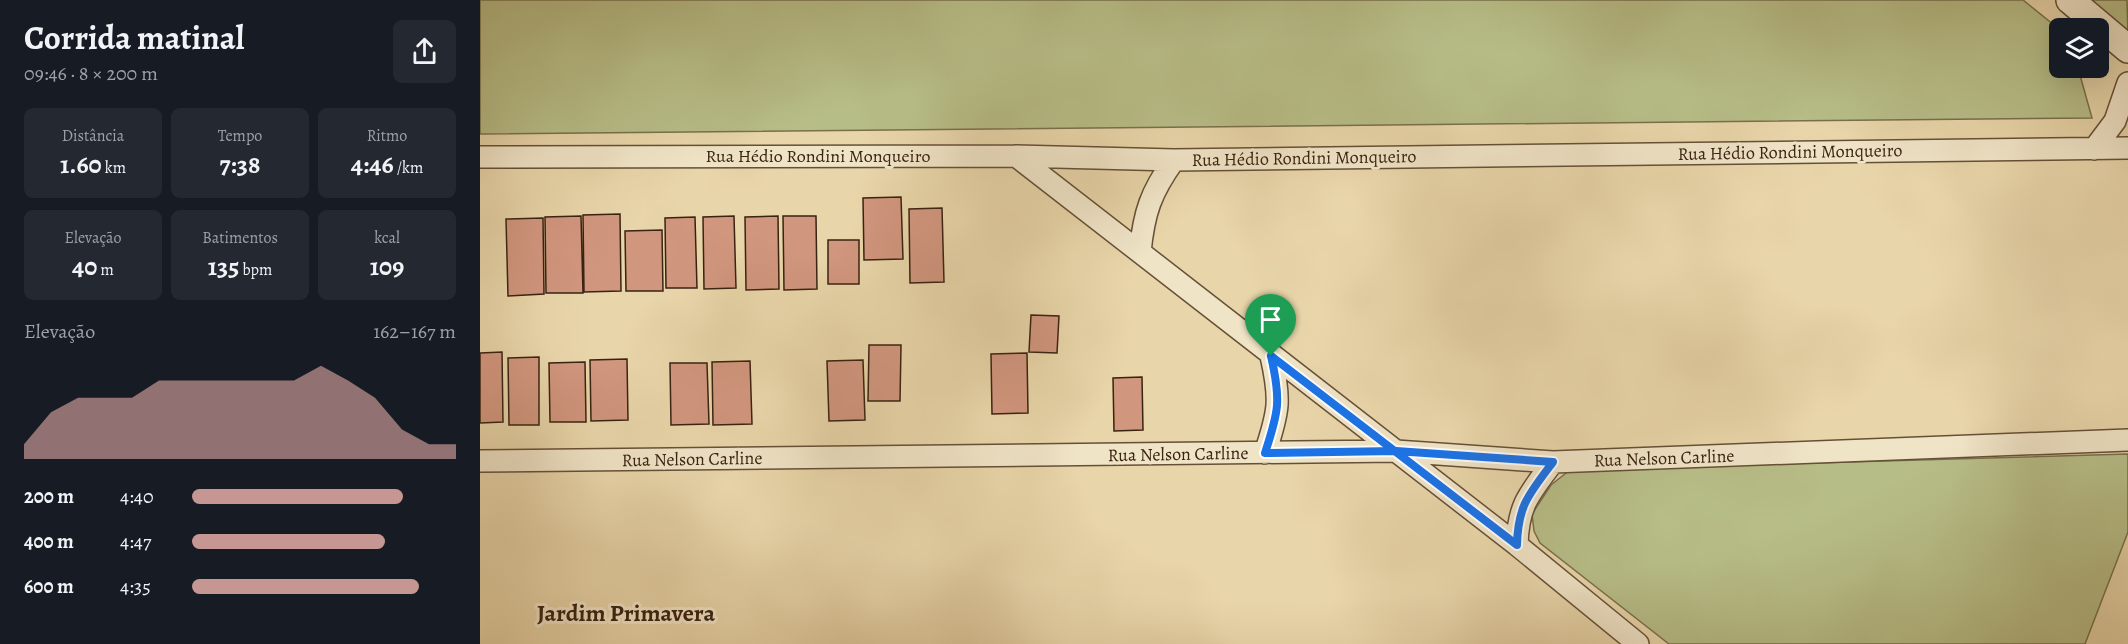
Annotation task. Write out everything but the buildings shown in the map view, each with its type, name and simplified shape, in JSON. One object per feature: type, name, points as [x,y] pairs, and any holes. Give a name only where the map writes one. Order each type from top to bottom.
[{"type":"street","points":[[2070,0],[2128,49]]},
{"type":"street","points":[[2094,149],[2115,121],[2128,83]]},
{"type":"street","name":"Rua Hédio Rondini Monqueiro","points":[[480,157],[1016,156],[1174,160],[2128,148]]},
{"type":"street","points":[[1016,156],[1517,545],[1638,644]]},
{"type":"street","points":[[1140,252],[1143,220],[1154,189],[1174,160]]},
{"type":"street","points":[[1265,453],[1276,420],[1279,392],[1271,356]]},
{"type":"street","name":"Rua Nelson Carline","points":[[480,461],[1396,451],[1553,462],[2128,440]]},
{"type":"street","points":[[1517,545],[1518,518],[1528,495],[1553,462]]},
{"type":"green space","points":[[480,0],[2023,0],[2049,21],[2049,78],[2081,78],[2092,118],[480,134]]},
{"type":"green space","points":[[2088,0],[2127,0],[2128,35]]},
{"type":"green space","points":[[2128,454],[2128,532],[2085,644],[1669,644],[1540,543],[1534,531],[1532,514],[1551,485],[1570,470]]},
{"type":"district","name":"Jardim Primavera","points":[[626,613]]},
{"type":"route","points":[[1271,356],[1279,392],[1276,420],[1265,453],[1396,451],[1553,462],[1528,495],[1518,518],[1517,545],[1396,451],[1271,356]]}]
